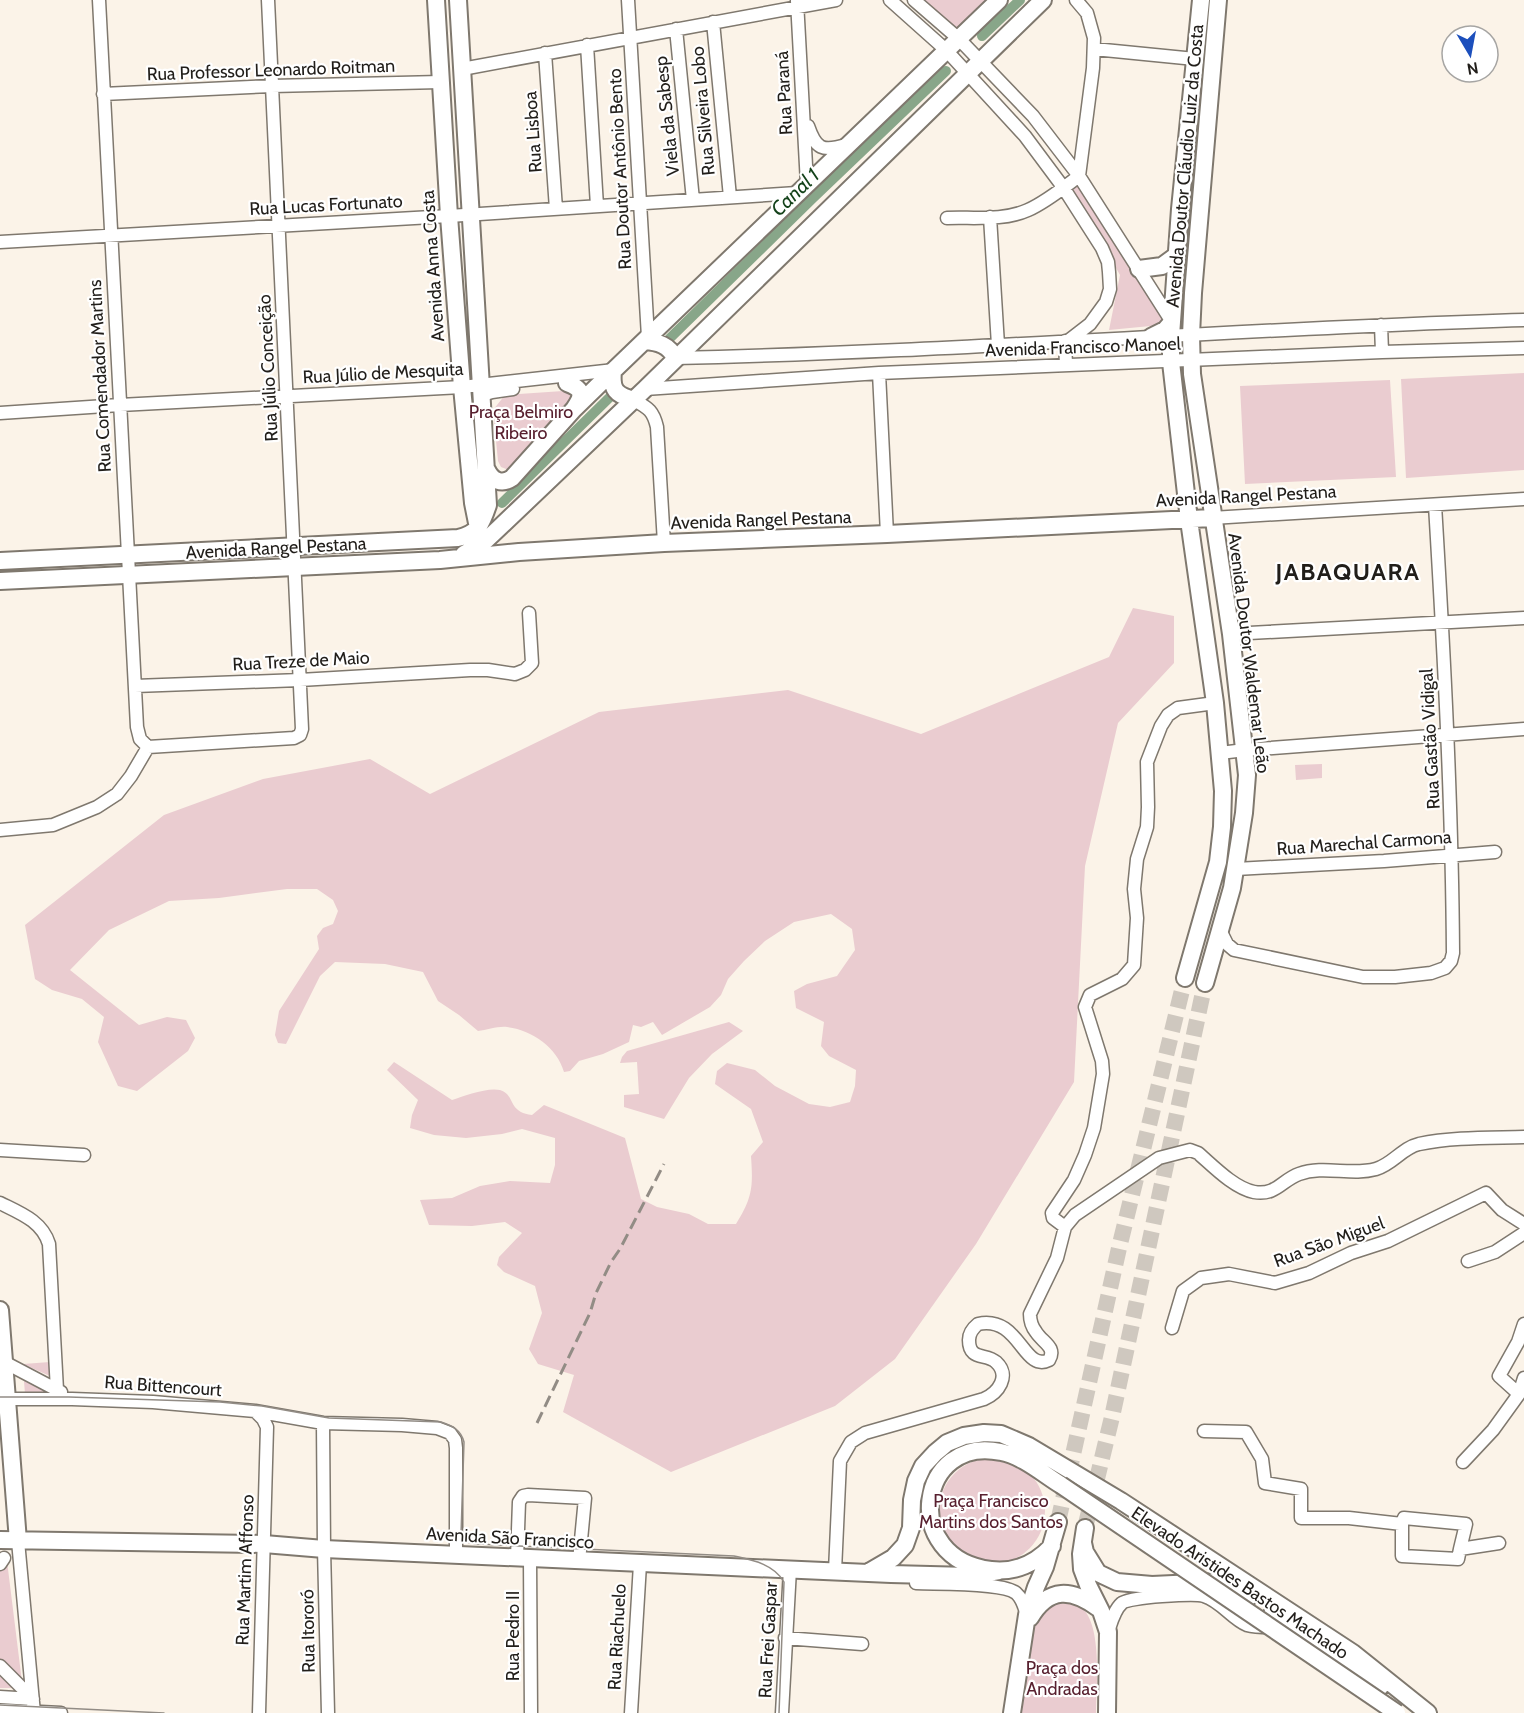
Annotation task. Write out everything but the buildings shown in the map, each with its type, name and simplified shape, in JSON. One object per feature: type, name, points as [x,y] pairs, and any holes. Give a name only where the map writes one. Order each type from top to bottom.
[{"type":"main road","name":"Avenida Anna Costa","points":[[436,0],[462,387],[473,503],[479,531]]},
{"type":"main road","points":[[449,559],[466,554],[479,531],[488,505],[458,0]]},
{"type":"main road","points":[[574,409],[610,377],[802,188],[999,0]]},
{"type":"main road","points":[[479,531],[499,528],[1043,0]]},
{"type":"main road","name":"Avenida Doutor Cláudio Luiz da Costa","points":[[1178,332],[1177,255],[1180,209],[1201,0]]},
{"type":"main road","name":"Avenida Doutor Cláudio Luiz da Costa","points":[[1178,332],[1193,293],[1218,0]]},
{"type":"main road","points":[[1139,269],[1162,266],[1177,255]]},
{"type":"main road","points":[[1151,337],[1165,330],[1178,332],[1171,362],[1189,520],[1215,704],[1223,791],[1218,862],[1185,978]]},
{"type":"main road","name":"Avenida Doutor Waldemar Leão","points":[[1178,332],[1191,365],[1230,634],[1247,775],[1236,869],[1221,932],[1205,983]]},
{"type":"main road","points":[[647,339],[658,342],[670,350],[675,358]]},
{"type":"main road","points":[[610,377],[618,394],[624,397],[639,394]]},
{"type":"main road","points":[[487,470],[495,480],[502,482],[509,480],[579,403],[581,394],[578,388],[567,383]]},
{"type":"main road","name":"Avenida Rangel Pestana","points":[[0,581],[449,559],[664,543],[1212,518]]},
{"type":"main road","points":[[479,531],[498,547],[519,552]]},
{"type":"main road","name":"Avenida Rangel Pestana","points":[[0,561],[458,538],[479,531]]},
{"type":"main road","points":[[0,1310],[4,1399],[18,1541]]},
{"type":"main road","points":[[868,1573],[893,1558],[905,1545],[911,1528],[912,1500],[916,1481],[923,1466],[947,1443],[972,1434],[1001,1434],[1020,1441],[1065,1478]]},
{"type":"main road","points":[[1052,1546],[1030,1564],[1012,1569],[986,1570],[964,1563],[943,1546],[930,1519],[930,1496],[938,1476],[961,1456],[992,1450],[1004,1452],[1120,1501],[1353,1653],[1427,1713]]},
{"type":"main road","name":"Elevado Aristides Bastos Machado","points":[[1065,1478],[1397,1713]]},
{"type":"main road","points":[[1012,1713],[1026,1620],[1058,1522]]},
{"type":"main road","points":[[1107,1713],[1108,1632],[1101,1611],[1083,1574],[1081,1561],[1084,1535],[1085,1552],[1094,1568],[1110,1580],[1125,1584],[1152,1585],[1211,1581],[1223,1583],[1398,1700],[1427,1713]]},
{"type":"main road","name":"Avenida São Francisco","points":[[0,1540],[264,1544],[790,1573],[836,1571],[959,1576],[999,1571]]},
{"type":"main road","points":[[1026,1620],[1047,1598],[1058,1594],[1075,1595],[1101,1611]]},
{"type":"street","name":"Rua Comendador Martins","points":[[99,0],[137,731],[140,739],[148,747]]},
{"type":"street","name":"Rua Júlio Conceição","points":[[148,747],[294,738],[300,735],[302,729],[268,0]]},
{"type":"street","name":"Rua Doutor Antônio Bento","points":[[628,0],[647,339]]},
{"type":"street","points":[[462,69],[713,22],[797,3],[836,0]]},
{"type":"street","points":[[890,0],[946,50],[1025,136],[1063,188],[1102,248],[1108,262],[1109,272],[1110,289],[1106,303],[1089,324],[1066,343],[1066,364]]},
{"type":"street","points":[[914,0],[959,39],[1033,116],[1079,176],[1178,332]]},
{"type":"street","points":[[947,218],[990,217],[1029,210],[1079,176],[1094,38],[1087,13],[1076,0]]},
{"type":"street","name":"Rua Paraná","points":[[797,3],[803,113],[802,188]]},
{"type":"street","name":"Rua Silveira Lobo","points":[[713,22],[730,197]]},
{"type":"street","name":"Viela da Sabesp","points":[[676,29],[693,200]]},
{"type":"street","points":[[587,45],[597,206]]},
{"type":"street","points":[[1094,49],[1195,59]]},
{"type":"street","name":"Rua Lisboa","points":[[545,53],[556,208]]},
{"type":"street","name":"Rua Professor Leonardo Roitman","points":[[104,94],[272,86],[440,82]]},
{"type":"street","points":[[803,113],[813,139],[821,147],[831,149],[848,145]]},
{"type":"street","points":[[1051,139],[1069,148],[1076,146],[1084,138]]},
{"type":"street","name":"Rua Lucas Fortunato","points":[[0,242],[693,200],[802,188]]},
{"type":"street","points":[[990,217],[998,345]]},
{"type":"street","name":"Avenida Francisco Manoel","points":[[1178,332],[1381,328],[1524,320]]},
{"type":"street","points":[[1381,328],[1382,350]]},
{"type":"street","name":"Avenida Francisco Manoel","points":[[675,358],[788,356],[1151,337]]},
{"type":"street","name":"Avenida Francisco Manoel","points":[[639,394],[879,373],[1066,364],[1171,362],[1191,365],[1382,350],[1524,348]]},
{"type":"street","points":[[879,373],[887,534]]},
{"type":"street","points":[[482,390],[610,377]]},
{"type":"street","points":[[482,390],[492,392],[610,377]]},
{"type":"street","name":"Rua Júlio de Mesquita","points":[[0,413],[462,387],[482,390]]},
{"type":"street","points":[[639,394],[655,417],[657,427],[664,543]]},
{"type":"street","name":"Avenida Rangel Pestana","points":[[1212,518],[1524,499]]},
{"type":"street","name":"Rua Gastão Vidigal","points":[[1221,932],[1227,944],[1234,950],[1363,977],[1395,977],[1431,973],[1445,968],[1451,962],[1453,953],[1452,856],[1448,735],[1435,505]]},
{"type":"street","name":"Rua Treze de Maio","points":[[135,686],[300,680],[470,670],[515,674],[525,670],[532,663],[529,613]]},
{"type":"street","points":[[1230,634],[1524,618]]},
{"type":"street","points":[[1065,1227],[1053,1218],[1052,1213],[1074,1180],[1085,1155],[1094,1128],[1103,1074],[1102,1061],[1085,1007],[1090,995],[1122,980],[1134,965],[1137,918],[1134,889],[1137,859],[1147,827],[1147,762],[1161,726],[1168,715],[1178,708],[1215,704]]},
{"type":"street","points":[[1220,753],[1524,729]]},
{"type":"street","points":[[0,830],[53,825],[97,807],[117,794],[148,747]]},
{"type":"street","name":"Rua Marechal Carmona","points":[[1236,869],[1495,852]]},
{"type":"street","points":[[836,1571],[840,1461],[851,1442],[859,1435],[984,1399],[997,1391],[1002,1379],[999,1367],[993,1360],[972,1352],[969,1345],[970,1333],[978,1324],[998,1325],[1015,1337],[1032,1360],[1042,1362],[1049,1360],[1052,1356],[1051,1349],[1036,1332],[1030,1314],[1057,1258],[1065,1227],[1075,1215],[1160,1158],[1190,1150],[1198,1153],[1240,1187],[1255,1192],[1272,1191],[1298,1175],[1319,1170],[1356,1172],[1378,1168],[1392,1162],[1405,1149],[1418,1144],[1524,1137]]},
{"type":"street","points":[[0,1150],[84,1155]]},
{"type":"street","name":"Rua São Miguel","points":[[1172,1328],[1183,1290],[1202,1278],[1229,1274],[1275,1283],[1309,1273],[1351,1253],[1388,1241],[1486,1193],[1502,1210],[1524,1224]]},
{"type":"street","points":[[0,1203],[30,1219],[46,1234],[49,1244],[57,1390]]},
{"type":"street","points":[[1468,1261],[1495,1252],[1522,1239]]},
{"type":"street","points":[[1519,1394],[1499,1376],[1518,1342],[1524,1324]]},
{"type":"street","points":[[4,1362],[72,1399]]},
{"type":"street","points":[[1462,1462],[1493,1430],[1519,1394],[1524,1378]]},
{"type":"street","name":"Rua Bittencourt","points":[[4,1399],[153,1402],[255,1411],[323,1423],[402,1425],[446,1430],[455,1440],[456,1448],[456,1554]]},
{"type":"street","points":[[255,1411],[267,1427],[278,1414]]},
{"type":"street","name":"Rua Itororó","points":[[323,1423],[328,1713]]},
{"type":"street","name":"Rua Martim Affonso","points":[[259,1713],[267,1427]]},
{"type":"street","points":[[1204,1431],[1246,1432],[1262,1460],[1265,1483],[1301,1489],[1301,1518],[1344,1518],[1402,1524]]},
{"type":"street","name":"Rua Pedro II","points":[[531,1713],[524,1558],[519,1502],[523,1496],[585,1498],[579,1561]]},
{"type":"street","points":[[1404,1518],[1466,1524],[1460,1549],[1458,1559],[1402,1556],[1404,1518]]},
{"type":"street","points":[[18,1541],[34,1712]]},
{"type":"street","points":[[1460,1549],[1499,1543]]},
{"type":"street","name":"Rua Riachuelo","points":[[631,1713],[640,1564]]},
{"type":"street","name":"Avenida São Francisco","points":[[790,1573],[999,1587],[1018,1594],[1024,1604],[1026,1620]]},
{"type":"street","name":"Rua Frei Gaspar","points":[[782,1713],[790,1573]]},
{"type":"street","points":[[1108,1632],[1111,1621],[1121,1604],[1128,1599],[1191,1595],[1205,1596],[1214,1600],[1246,1624],[1260,1627],[1289,1625]]},
{"type":"street","points":[[785,1638],[862,1644]]},
{"type":"street","points":[[0,1666],[33,1699]]},
{"type":"street","points":[[0,1697],[33,1699]]},
{"type":"street","points":[[0,1710],[61,1713]]},
{"type":"green space","points":[[918,0],[994,0],[958,34]]},
{"type":"green space","points":[[1081,186],[1164,318],[1161,325],[1109,330],[1120,275],[1071,188]]},
{"type":"green space","points":[[1524,373],[1524,470],[1406,478],[1401,379]]},
{"type":"green space","points":[[1390,380],[1396,477],[1245,484],[1240,386]]},
{"type":"green space","name":"Praça Belmiro Ribeiro","points":[[573,392],[578,398],[511,471],[501,467],[498,461],[493,410],[505,395]]},
{"type":"green space","points":[[1133,608],[1174,616],[1174,663],[1118,723],[1085,866],[1074,1082],[976,1244],[895,1359],[835,1406],[671,1472],[563,1412],[574,1375],[538,1364],[529,1349],[542,1313],[535,1286],[504,1272],[497,1265],[499,1257],[522,1233],[505,1222],[472,1226],[429,1225],[420,1200],[452,1198],[480,1186],[510,1181],[550,1183],[555,1165],[555,1138],[522,1129],[466,1138],[434,1135],[410,1128],[418,1100],[387,1070],[394,1062],[452,1100],[482,1091],[500,1090],[505,1092],[519,1111],[524,1113],[532,1115],[544,1105],[625,1138],[641,1199],[657,1207],[689,1214],[708,1224],[736,1224],[751,1191],[751,1156],[763,1142],[751,1109],[715,1084],[717,1071],[727,1063],[755,1070],[775,1086],[809,1104],[830,1107],[850,1102],[855,1086],[856,1070],[829,1056],[821,1046],[824,1022],[796,1008],[794,991],[807,984],[837,976],[855,950],[852,929],[831,914],[794,922],[765,941],[744,961],[728,979],[721,995],[710,1007],[662,1035],[653,1022],[641,1027],[633,1025],[629,1042],[603,1054],[579,1061],[570,1071],[564,1072],[556,1055],[534,1036],[507,1027],[478,1031],[438,1001],[423,972],[385,964],[335,962],[320,976],[286,1044],[278,1043],[275,1035],[279,1011],[319,949],[317,936],[323,928],[333,924],[338,911],[333,900],[317,889],[287,889],[219,898],[169,901],[109,930],[70,970],[139,1025],[167,1017],[186,1020],[195,1038],[188,1051],[137,1091],[118,1086],[98,1042],[104,1017],[82,999],[52,990],[35,979],[25,925],[164,815],[263,779],[370,759],[430,794],[599,712],[788,690],[921,734],[1109,657]]},
{"type":"green space","points":[[1322,764],[1322,778],[1296,780],[1295,765]]},
{"type":"green space","points":[[729,1022],[743,1031],[712,1054],[689,1078],[664,1119],[624,1107],[624,1095],[639,1094],[637,1062],[620,1063],[627,1051]]},
{"type":"green space","points":[[50,1362],[52,1377],[23,1364]]},
{"type":"green space","points":[[24,1381],[51,1394],[25,1394]]},
{"type":"green space","name":"Praça Francisco Martins dos Santos","points":[[992,1458],[1012,1462],[1029,1474],[1041,1491],[1045,1511],[1041,1531],[1029,1548],[1012,1560],[992,1564],[972,1560],[955,1548],[943,1531],[939,1511],[943,1491],[955,1474],[972,1462]]},
{"type":"green space","points":[[0,1556],[7,1561],[22,1682],[20,1688],[0,1688]]},
{"type":"green space","name":"Praça dos Andradas","points":[[1059,1598],[1081,1607],[1093,1628],[1097,1657],[1096,1713],[1022,1713],[1032,1626],[1037,1612]]},
{"type":"waterway","name":"Canal 1","points":[[982,36],[1020,0]]},
{"type":"waterway","name":"Canal 1","points":[[669,339],[946,71]]},
{"type":"waterway","name":"Canal 1","points":[[502,503],[609,398]]},
{"type":"tunnel","points":[[1058,1522],[1119,1248],[1185,978]]},
{"type":"tunnel","points":[[1085,1528],[1112,1417],[1205,983]]},
{"type":"tram line","points":[[0,1397],[220,1402],[262,1406],[329,1418],[441,1422],[459,1431],[464,1442],[461,1535],[466,1542],[734,1556],[769,1567],[780,1576],[784,1582],[779,1713]]},
{"type":"tram line","points":[[0,1705],[164,1713]]},
{"type":"railway","points":[[537,1423],[590,1313],[596,1293],[611,1262],[664,1164]]},
{"type":"district","name":"JABAQUARA","points":[[1348,572]]}]
